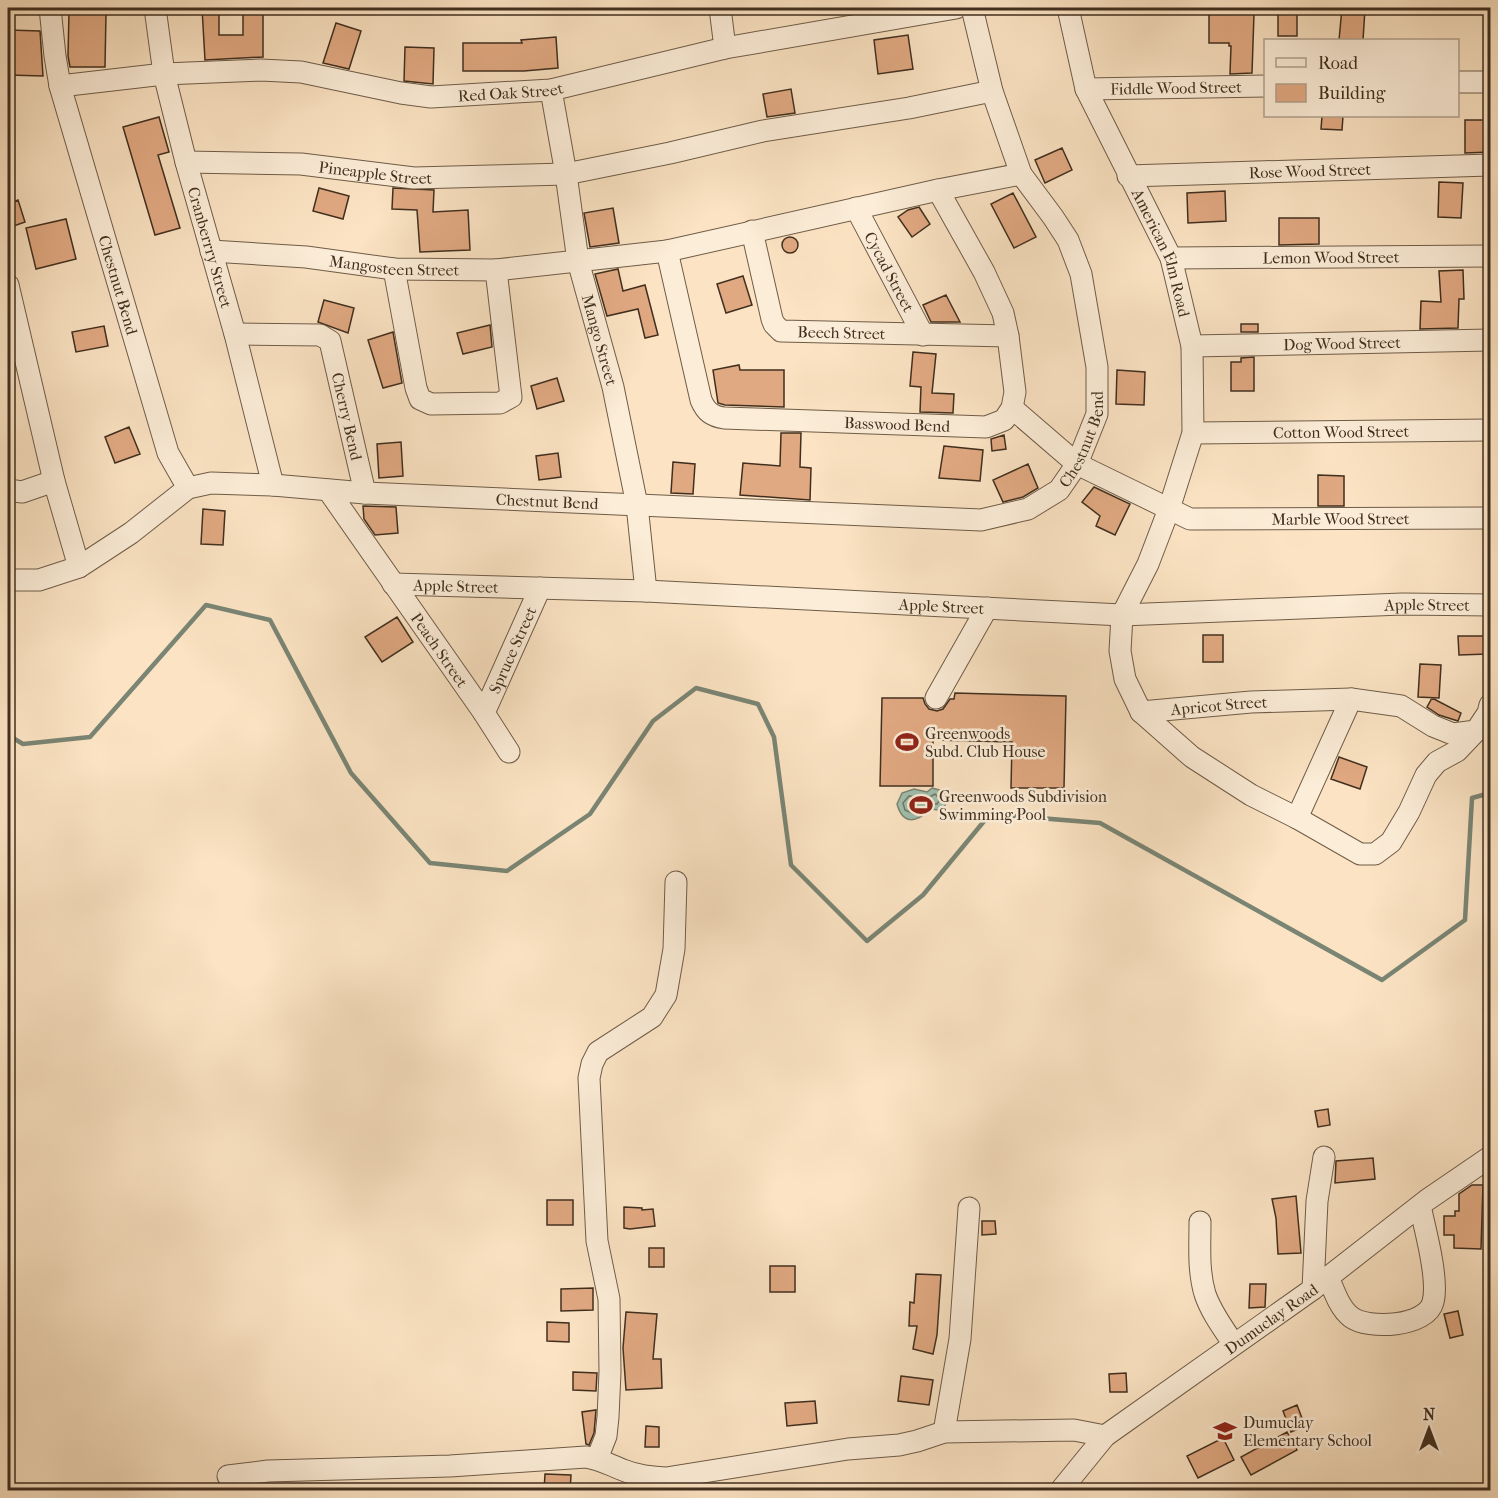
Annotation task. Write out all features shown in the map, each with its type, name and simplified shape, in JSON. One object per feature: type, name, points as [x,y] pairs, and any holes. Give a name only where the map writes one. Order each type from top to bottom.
[{"type":"street","name":"Chestnut Bend","points":[[50,8],[60,86],[168,453],[188,488],[211,483],[273,485],[365,493],[981,520],[1028,510],[1059,490],[1077,464],[1097,414],[1097,367],[1081,274],[1068,240],[1021,174],[992,91],[972,8]]},
{"type":"street","name":"Cranberrry Street","points":[[155,8],[164,74],[186,162],[236,334],[273,485]]},
{"type":"street","points":[[720,8],[725,48]]},
{"type":"street","name":"Red Oak Street","points":[[60,86],[164,74],[261,70],[301,72],[431,97],[551,90],[725,48],[956,8]]},
{"type":"street","name":"American Elm Road","points":[[1068,8],[1086,89],[1171,258],[1192,346],[1193,433],[1169,509]]},
{"type":"street","points":[[1459,82],[1491,82]]},
{"type":"street","name":"Fiddle Wood Street","points":[[1086,89],[1264,86]]},
{"type":"street","name":"Mango Street","points":[[551,90],[578,261],[613,387],[637,505],[646,591]]},
{"type":"street","name":"Pineapple Street","points":[[186,162],[301,164],[414,177],[566,174],[763,131],[909,108],[992,91]]},
{"type":"street","name":"Rose Wood Street","points":[[1128,176],[1491,165]]},
{"type":"street","name":"Mangosteen Street","points":[[211,251],[306,256],[394,269],[496,270],[667,251],[938,190],[1021,174]]},
{"type":"street","points":[[938,190],[984,272],[1003,313],[1014,374],[1015,392],[1012,408],[1077,464],[1169,509],[1148,564],[1122,615],[1121,660],[1125,679],[1141,712],[1192,757],[1251,795],[1360,854],[1375,854],[1391,842],[1409,812],[1426,775],[1437,762],[1457,751],[1476,731],[1491,705]]},
{"type":"street","name":"Cycad Street","points":[[856,208],[924,335]]},
{"type":"street","name":"Beech Street","points":[[752,231],[772,319],[781,331],[1008,336]]},
{"type":"street","name":"Basswood Bend","points":[[667,251],[701,400],[704,408],[716,417],[986,427],[1004,420],[1012,408]]},
{"type":"street","name":"Lemon Wood Street","points":[[1171,258],[1491,256]]},
{"type":"street","points":[[394,269],[416,388],[420,399],[431,404],[500,403],[507,401],[510,397],[511,389],[496,270]]},
{"type":"street","points":[[8,285],[54,481],[79,567]]},
{"type":"street","name":"Cherry Bend","points":[[236,334],[320,335],[330,341],[365,493]]},
{"type":"street","name":"Dog Wood Street","points":[[1192,346],[1491,340]]},
{"type":"street","name":"Cotton Wood Street","points":[[1193,433],[1491,430]]},
{"type":"street","points":[[8,490],[22,492],[54,481]]},
{"type":"street","points":[[8,580],[39,580],[79,567],[131,533],[188,488]]},
{"type":"street","name":"Peach Street","points":[[328,490],[484,712],[509,752]]},
{"type":"street","name":"Marble Wood Street","points":[[1169,509],[1190,519],[1491,518]]},
{"type":"street","name":"Apple Street","points":[[393,584],[646,591],[1122,615],[1402,604],[1491,605]]},
{"type":"street","name":"Spruce Street","points":[[484,712],[540,588]]},
{"type":"street","points":[[936,698],[987,608]]},
{"type":"street","points":[[1297,818],[1351,699]]},
{"type":"street","name":"Apricot Street","points":[[1141,712],[1251,702],[1351,699],[1401,706],[1433,726],[1453,734],[1476,731]]},
{"type":"street","points":[[597,1459],[606,1436],[608,1417],[609,1299],[597,1241],[589,1078],[598,1052],[652,1017],[666,995],[674,949],[676,882]]},
{"type":"street","points":[[1324,1157],[1316,1217],[1321,1283],[1348,1315],[1359,1322],[1373,1325],[1405,1322],[1425,1314],[1433,1302],[1434,1280],[1420,1206]]},
{"type":"street","name":"Dumuclay Road","points":[[1061,1491],[1105,1436],[1233,1343],[1321,1283],[1420,1206],[1491,1157]]},
{"type":"street","points":[[944,1432],[960,1339],[969,1209]]},
{"type":"street","points":[[1200,1222],[1200,1259],[1205,1293],[1211,1308],[1233,1343]]},
{"type":"street","points":[[228,1476],[267,1471],[450,1467],[574,1457],[597,1459],[624,1471],[666,1478],[848,1449],[899,1445],[944,1432],[1074,1430],[1105,1436]]},
{"type":"water","name":"Greenwoods Subdivision Swimming Pool","points":[[932,788],[943,791],[946,798],[945,806],[938,810],[931,809],[916,819],[911,820],[903,816],[897,804],[902,793],[914,789],[927,792]]},
{"type":"building","points":[[202,8],[219,8],[219,35],[243,35],[243,8],[263,8],[263,57],[205,60]]},
{"type":"building","points":[[1278,8],[1297,8],[1297,36],[1278,36]]},
{"type":"building","points":[[1342,8],[1365,9],[1363,39],[1339,39]]},
{"type":"building","points":[[69,12],[106,13],[105,67],[70,67]]},
{"type":"building","points":[[1209,12],[1254,14],[1252,73],[1230,74],[1231,46],[1229,43],[1209,43]]},
{"type":"building","points":[[336,23],[361,31],[349,69],[323,63]]},
{"type":"building","points":[[8,30],[40,31],[43,76],[8,75]]},
{"type":"building","points":[[908,35],[913,69],[878,74],[874,40]]},
{"type":"building","points":[[556,37],[558,68],[524,71],[463,71],[463,43],[522,43],[521,40]]},
{"type":"building","points":[[405,47],[434,48],[433,84],[404,81]]},
{"type":"building","points":[[791,89],[795,113],[767,117],[763,94]]},
{"type":"building","points":[[159,117],[169,152],[158,155],[180,228],[155,235],[123,127]]},
{"type":"building","points":[[1322,117],[1343,117],[1342,130],[1321,129]]},
{"type":"building","points":[[1465,120],[1491,120],[1491,152],[1465,153]]},
{"type":"building","points":[[1062,148],[1072,170],[1045,183],[1035,160]]},
{"type":"building","points":[[1439,182],[1463,183],[1461,218],[1438,217]]},
{"type":"building","points":[[319,188],[349,196],[343,219],[313,211]]},
{"type":"building","points":[[393,188],[434,190],[433,212],[468,210],[470,250],[420,252],[417,210],[392,209]]},
{"type":"building","points":[[1225,191],[1226,221],[1188,223],[1187,193]]},
{"type":"building","points":[[1013,193],[1036,237],[1014,248],[991,204]]},
{"type":"building","points":[[18,200],[25,222],[8,228],[8,204]]},
{"type":"building","points":[[919,207],[930,224],[912,237],[898,217],[908,210]]},
{"type":"building","points":[[613,208],[619,243],[590,247],[584,213]]},
{"type":"building","points":[[1279,218],[1319,218],[1319,244],[1279,245]]},
{"type":"building","points":[[66,219],[76,259],[36,269],[26,228]]},
{"type":"building","points":[[787,237],[793,237],[798,245],[796,251],[787,253],[782,248],[782,242]]},
{"type":"building","points":[[618,269],[623,291],[645,285],[658,335],[645,338],[638,309],[607,316],[595,274]]},
{"type":"building","points":[[1463,270],[1464,299],[1459,299],[1458,328],[1420,329],[1421,301],[1441,302],[1439,271]]},
{"type":"building","points":[[743,276],[752,305],[726,313],[717,284]]},
{"type":"building","points":[[946,295],[960,322],[931,322],[923,305]]},
{"type":"building","points":[[324,300],[354,308],[348,333],[318,322]]},
{"type":"building","points":[[1241,324],[1258,324],[1258,332],[1241,332]]},
{"type":"building","points":[[490,325],[492,347],[463,354],[457,333]]},
{"type":"building","points":[[104,326],[108,346],[76,352],[72,332]]},
{"type":"building","points":[[393,332],[402,383],[383,388],[368,340]]},
{"type":"building","points":[[913,352],[936,354],[932,393],[954,394],[953,413],[920,412],[921,387],[910,386]]},
{"type":"building","points":[[1254,357],[1254,391],[1231,391],[1231,362],[1241,362],[1241,358]]},
{"type":"building","points":[[739,365],[740,370],[784,370],[784,407],[718,403],[713,370]]},
{"type":"building","points":[[1117,370],[1145,372],[1144,405],[1116,404]]},
{"type":"building","points":[[557,378],[564,401],[537,409],[531,386]]},
{"type":"building","points":[[129,427],[140,454],[115,463],[105,437]]},
{"type":"building","points":[[781,433],[801,433],[800,467],[811,468],[810,500],[740,495],[743,463],[780,466]]},
{"type":"building","points":[[1004,435],[1006,449],[992,451],[991,439]]},
{"type":"building","points":[[401,442],[403,476],[379,478],[377,444]]},
{"type":"building","points":[[944,446],[983,450],[980,481],[939,478]]},
{"type":"building","points":[[558,453],[561,477],[539,480],[536,456]]},
{"type":"building","points":[[673,462],[695,464],[693,494],[671,493]]},
{"type":"building","points":[[1028,464],[1038,488],[1023,497],[1003,502],[993,480]]},
{"type":"building","points":[[1318,475],[1344,476],[1344,506],[1318,506]]},
{"type":"building","points":[[1094,487],[1130,504],[1115,535],[1096,526],[1100,516],[1082,502]]},
{"type":"building","points":[[363,506],[396,507],[398,533],[375,535],[364,519]]},
{"type":"building","points":[[203,509],[225,511],[223,545],[201,544]]},
{"type":"building","points":[[397,617],[413,642],[382,662],[365,637]]},
{"type":"building","points":[[1203,635],[1223,635],[1223,662],[1203,662]]},
{"type":"building","points":[[1458,636],[1487,636],[1488,654],[1459,655]]},
{"type":"building","points":[[1420,664],[1441,665],[1439,698],[1418,697]]},
{"type":"building","points":[[955,693],[1066,696],[1064,788],[1011,788],[1012,742],[933,740],[933,786],[880,786],[882,698],[923,698],[929,709],[937,711],[943,709],[950,699],[954,699]]},
{"type":"building","points":[[1432,698],[1461,713],[1458,721],[1439,715],[1427,707]]},
{"type":"building","points":[[1339,757],[1367,767],[1360,789],[1331,779]]},
{"type":"building","points":[[1328,1109],[1330,1125],[1318,1127],[1315,1111]]},
{"type":"building","points":[[1373,1158],[1375,1179],[1335,1183],[1336,1161]]},
{"type":"building","points":[[1472,1185],[1483,1185],[1481,1249],[1454,1248],[1454,1235],[1444,1235],[1444,1216],[1455,1216],[1455,1211],[1459,1211],[1459,1194]]},
{"type":"building","points":[[1296,1196],[1301,1253],[1278,1254],[1276,1218],[1272,1199]]},
{"type":"building","points":[[547,1200],[573,1200],[573,1225],[547,1225]]},
{"type":"building","points":[[624,1207],[653,1209],[655,1226],[624,1228]]},
{"type":"building","points":[[982,1221],[995,1221],[996,1234],[982,1235]]},
{"type":"building","points":[[649,1248],[664,1248],[664,1267],[649,1267]]},
{"type":"building","points":[[770,1266],[795,1266],[795,1292],[770,1292]]},
{"type":"building","points":[[916,1274],[941,1275],[937,1335],[933,1354],[913,1349],[917,1326],[909,1326],[910,1302],[914,1303]]},
{"type":"building","points":[[1250,1284],[1266,1284],[1265,1307],[1249,1308]]},
{"type":"building","points":[[593,1288],[593,1310],[561,1311],[561,1289]]},
{"type":"building","points":[[1458,1311],[1463,1335],[1450,1338],[1444,1314]]},
{"type":"building","points":[[626,1312],[657,1314],[653,1359],[661,1359],[662,1388],[626,1390],[623,1348]]},
{"type":"building","points":[[547,1322],[569,1323],[569,1342],[547,1341]]},
{"type":"building","points":[[573,1372],[597,1373],[596,1391],[573,1390]]},
{"type":"building","points":[[1126,1373],[1127,1392],[1110,1392],[1109,1374]]},
{"type":"building","points":[[901,1376],[933,1380],[929,1405],[898,1401]]},
{"type":"building","points":[[815,1401],[817,1423],[787,1426],[785,1403]]},
{"type":"building","points":[[1297,1405],[1305,1426],[1291,1432],[1283,1411]]},
{"type":"building","points":[[596,1410],[594,1433],[589,1445],[586,1444],[582,1412]]},
{"type":"building","points":[[646,1426],[659,1427],[659,1447],[645,1447]]},
{"type":"building","points":[[1287,1432],[1297,1450],[1251,1475],[1241,1457]]},
{"type":"building","points":[[1223,1438],[1234,1460],[1198,1478],[1187,1456]]},
{"type":"building","points":[[545,1474],[571,1475],[570,1491],[544,1491]]},
{"type":"waterway","points":[[8,735],[23,744],[90,737],[206,605],[270,620],[351,773],[430,863],[507,871],[590,814],[653,721],[696,688],[758,704],[774,737],[791,865],[867,941],[923,895],[990,814],[1100,823],[1382,980],[1465,920],[1472,798],[1490,793]]},
{"type":"place","name":"Greenwoods Subd. Club House","points":[[907,742]]},
{"type":"place","name":"Greenwoods Subdivision Swimming Pool","points":[[921,805]]},
{"type":"place","name":"Dumuclay Elementary School","points":[[1225,1431]]}]
